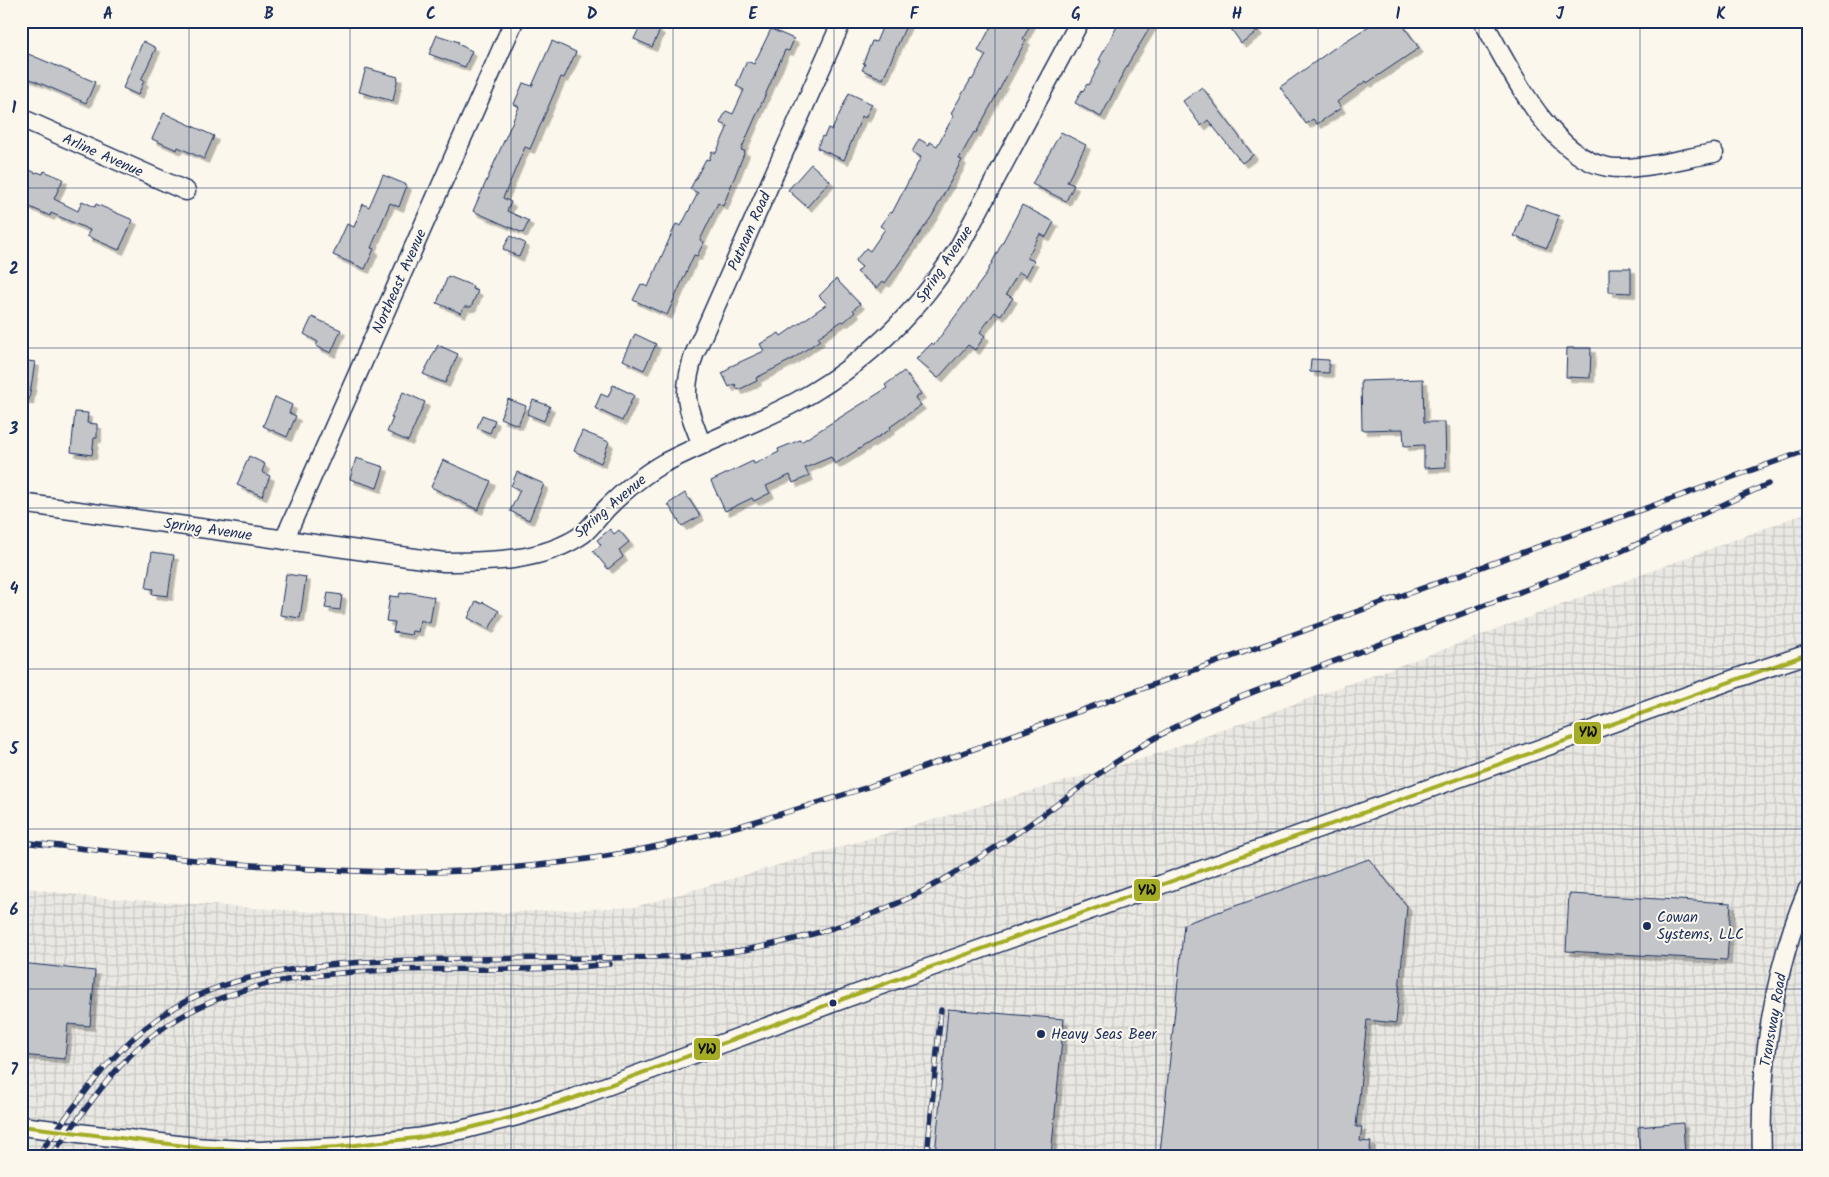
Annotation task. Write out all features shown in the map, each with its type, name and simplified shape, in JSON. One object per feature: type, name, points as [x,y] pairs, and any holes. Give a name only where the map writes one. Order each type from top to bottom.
[{"type":"street","name":"Northeast Avenue","points":[[284,540],[514,21]]},
{"type":"street","name":"Putnam Road","points":[[702,445],[689,410],[686,391],[688,372],[842,21]]},
{"type":"street","name":"Spring Avenue","points":[[21,503],[444,562],[487,562],[522,557],[553,549],[583,533],[629,486],[661,465],[795,402],[831,382],[870,350],[909,314],[937,279],[959,247],[1080,21]]},
{"type":"street","points":[[1483,21],[1524,93],[1548,126],[1568,148],[1590,163],[1609,168],[1632,168],[1714,153]]},
{"type":"street","name":"Arline Avenue","points":[[21,118],[186,191]]},
{"type":"street","points":[[21,1126],[194,1147],[259,1151],[338,1147],[416,1138],[462,1130],[517,1116],[574,1098],[911,975],[1808,654]]},
{"type":"street","name":"Transway Road","points":[[1762,1156],[1761,1107],[1773,1013],[1782,966],[1808,889]]},
{"type":"shaded area","points":[[1808,512],[1808,1156],[21,1156],[21,887],[90,897],[388,917],[635,907],[1151,756],[1450,647]]},
{"type":"building","points":[[885,21],[908,21],[883,79],[862,70],[872,41],[876,42]]},
{"type":"building","points":[[994,21],[1032,21],[1023,39],[1026,40],[976,133],[974,132],[959,159],[962,160],[932,216],[885,283],[883,281],[877,288],[857,272],[862,267],[855,261],[866,248],[870,251],[885,229],[880,226],[890,212],[892,213],[921,157],[912,152],[919,139],[929,145],[930,142],[937,146],[954,115],[951,113],[986,55],[978,51]]},
{"type":"building","points":[[1120,21],[1154,21],[1129,62],[1101,117],[1075,103],[1082,90],[1087,84],[1089,85],[1101,61],[1099,60]]},
{"type":"building","points":[[1236,21],[1251,21],[1258,31],[1241,43],[1229,26]]},
{"type":"building","points":[[1377,21],[1400,21],[1419,48],[1367,83],[1366,81],[1337,102],[1341,108],[1317,124],[1313,119],[1306,124],[1280,87],[1333,49]]},
{"type":"building","points":[[642,22],[660,30],[652,47],[634,39]]},
{"type":"building","points":[[771,29],[794,39],[789,51],[785,50],[741,150],[745,151],[723,206],[718,203],[700,240],[704,242],[697,256],[694,255],[667,315],[633,300],[641,284],[648,287],[676,224],[681,226],[698,193],[690,189],[706,159],[709,160],[712,151],[716,153],[728,126],[720,123],[726,111],[733,114],[744,90],[736,86],[747,61],[754,64]]},
{"type":"building","points":[[437,35],[459,42],[458,44],[472,51],[465,67],[429,54]]},
{"type":"building","points":[[143,41],[156,48],[141,80],[144,81],[138,95],[123,88]]},
{"type":"building","points":[[552,41],[576,52],[564,78],[561,77],[530,149],[525,147],[503,198],[511,202],[507,211],[529,221],[523,233],[473,211],[519,107],[514,104],[523,83],[532,86]]},
{"type":"building","points":[[26,53],[95,82],[86,103],[21,75],[21,63]]},
{"type":"building","points":[[366,68],[398,77],[393,101],[359,92]]},
{"type":"building","points":[[1202,87],[1253,155],[1242,163],[1208,120],[1201,126],[1183,101]]},
{"type":"building","points":[[849,93],[872,104],[865,118],[862,116],[844,160],[817,148],[828,128],[832,130]]},
{"type":"building","points":[[164,113],[214,136],[204,159],[178,147],[177,150],[152,139]]},
{"type":"building","points":[[1061,132],[1086,145],[1067,182],[1074,185],[1066,201],[1032,184]]},
{"type":"building","points":[[811,164],[830,181],[807,207],[788,190]]},
{"type":"building","points":[[21,166],[36,173],[43,174],[44,171],[63,179],[54,199],[78,211],[82,201],[95,207],[96,204],[133,220],[119,250],[87,236],[90,230],[51,213],[50,216],[21,203]]},
{"type":"building","points":[[383,175],[407,185],[399,207],[390,203],[371,248],[374,249],[365,269],[333,255],[347,224],[354,227],[363,204],[369,207]]},
{"type":"building","points":[[1526,204],[1559,216],[1547,248],[1514,236]]},
{"type":"building","points":[[1022,205],[1054,222],[1046,237],[1040,234],[1027,258],[1034,261],[1026,276],[1019,272],[1006,294],[1013,298],[1000,316],[995,312],[980,332],[985,336],[975,350],[968,345],[938,378],[916,359],[932,343],[934,345],[985,276]]},
{"type":"building","points":[[510,236],[525,243],[519,257],[503,249]]},
{"type":"building","points":[[1609,268],[1631,268],[1631,293],[1609,292]]},
{"type":"building","points":[[448,276],[473,286],[472,289],[478,291],[471,307],[464,307],[461,313],[437,303]]},
{"type":"building","points":[[836,279],[860,304],[853,310],[855,312],[844,322],[842,321],[818,337],[820,340],[791,360],[756,378],[757,381],[738,390],[735,384],[729,387],[722,373],[729,369],[729,367],[764,351],[760,344],[779,333],[781,336],[827,304],[819,296]]},
{"type":"building","points":[[312,317],[341,330],[331,353],[316,346],[318,342],[304,334]]},
{"type":"building","points":[[635,334],[656,344],[644,370],[623,360]]},
{"type":"building","points":[[438,345],[458,354],[445,383],[423,374]]},
{"type":"building","points":[[1567,348],[1591,348],[1590,378],[1566,377]]},
{"type":"building","points":[[1311,359],[1329,360],[1329,373],[1310,372]]},
{"type":"building","points":[[21,360],[35,362],[29,400],[21,399]]},
{"type":"building","points":[[904,371],[921,394],[915,398],[921,405],[890,427],[891,429],[835,464],[831,457],[805,468],[809,476],[793,483],[790,475],[766,486],[770,493],[754,501],[752,498],[725,511],[711,481],[753,461],[754,464],[779,452],[778,449],[800,440],[801,442],[887,388],[885,385]]},
{"type":"building","points":[[1423,379],[1424,422],[1445,422],[1446,467],[1424,468],[1424,445],[1404,446],[1403,429],[1362,430],[1361,381]]},
{"type":"building","points":[[613,385],[634,395],[622,421],[595,408],[601,394],[608,397]]},
{"type":"building","points":[[403,392],[425,402],[408,441],[387,432],[393,418],[391,417]]},
{"type":"building","points":[[275,397],[292,405],[289,413],[296,416],[287,437],[263,426]]},
{"type":"building","points":[[508,399],[526,406],[518,425],[500,418]]},
{"type":"building","points":[[533,400],[550,406],[544,421],[527,414]]},
{"type":"building","points":[[75,412],[88,413],[87,423],[97,424],[97,438],[94,438],[92,455],[71,452]]},
{"type":"building","points":[[482,415],[495,420],[490,433],[477,428]]},
{"type":"building","points":[[582,431],[609,442],[601,463],[574,451]]},
{"type":"building","points":[[249,456],[265,464],[262,472],[270,476],[262,496],[237,485]]},
{"type":"building","points":[[356,458],[384,467],[377,488],[350,479]]},
{"type":"building","points":[[443,460],[491,481],[478,510],[431,487]]},
{"type":"building","points":[[517,472],[544,484],[529,520],[510,511],[520,490],[511,486]]},
{"type":"building","points":[[685,493],[700,516],[682,526],[668,504]]},
{"type":"building","points":[[610,529],[614,534],[619,530],[629,542],[619,550],[623,557],[608,569],[593,551],[601,545],[597,540]]},
{"type":"building","points":[[152,552],[174,555],[168,596],[152,594],[153,589],[146,588]]},
{"type":"building","points":[[286,574],[306,577],[300,618],[280,615]]},
{"type":"building","points":[[407,592],[434,597],[430,623],[420,620],[418,632],[412,631],[411,635],[393,632],[395,622],[386,621],[390,596],[399,597],[400,593],[407,594]]},
{"type":"building","points":[[328,593],[342,595],[340,610],[325,608]]},
{"type":"building","points":[[476,601],[482,604],[483,602],[499,611],[489,629],[468,618]]},
{"type":"building","points":[[1369,859],[1407,906],[1396,1023],[1367,1020],[1356,1127],[1362,1127],[1360,1141],[1371,1142],[1369,1156],[1186,1156],[1160,1153],[1184,924]]},
{"type":"building","points":[[1569,894],[1731,903],[1727,960],[1566,951]]},
{"type":"building","points":[[21,963],[95,971],[90,1026],[68,1024],[65,1059],[21,1055]]},
{"type":"building","points":[[948,1009],[1064,1019],[1051,1156],[935,1156]]},
{"type":"building","points":[[1683,1123],[1685,1156],[1640,1156],[1638,1127]]},
{"type":"railway","points":[[21,842],[307,869],[421,872],[518,867],[596,858],[635,851],[751,823],[865,788],[1808,450]]},
{"type":"railway","points":[[37,1156],[92,1083],[139,1033],[177,1006],[221,986],[267,974],[338,964],[435,959],[700,955],[740,951],[780,943],[839,926],[878,912],[927,889],[1018,832],[1118,761],[1151,740],[1198,715],[1265,687],[1576,570],[1768,484]]},
{"type":"railway","points":[[51,1156],[104,1085],[139,1047],[188,1013],[242,991],[301,978],[364,971],[552,968],[610,964]]},
{"type":"railway","points":[[927,1156],[941,1010]]},
{"type":"transit line","name":"YW","points":[[21,1126],[194,1147],[259,1151],[338,1147],[416,1138],[461,1130],[517,1116],[574,1098],[892,981],[1808,654]]},
{"type":"place","name":"Cowan Systems, LLC","points":[[1647,926]]},
{"type":"place","name":"Heavy Seas Beer","points":[[1041,1034]]}]
